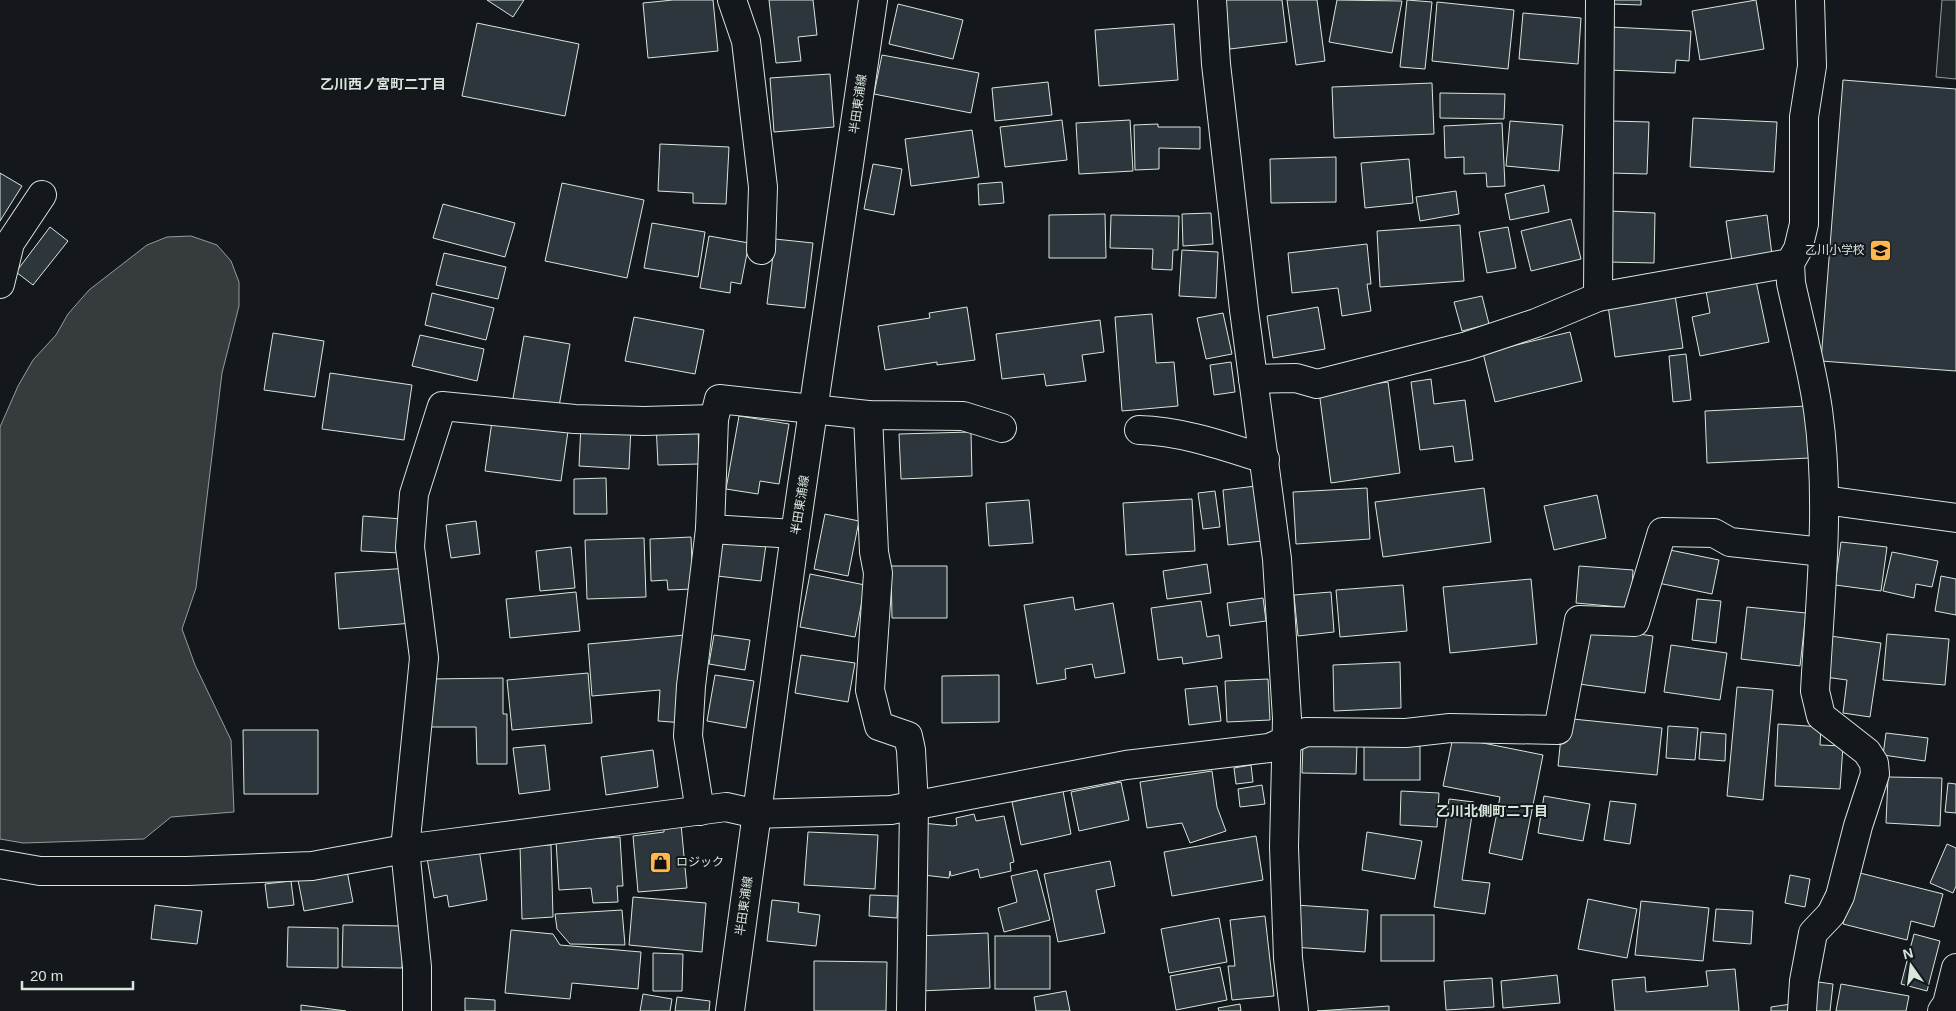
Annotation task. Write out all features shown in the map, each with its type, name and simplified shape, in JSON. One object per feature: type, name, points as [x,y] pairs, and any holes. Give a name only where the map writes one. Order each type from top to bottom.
[{"type":"street","points":[[732,0],[746,41],[763,187],[761,250]]},
{"type":"street","name":"半田東浦線","points":[[730,1011],[873,0]]},
{"type":"street","points":[[1212,0],[1216,64],[1277,559],[1287,718],[1284,856],[1288,958],[1294,1011]]},
{"type":"street","points":[[1598,296],[1600,0]]},
{"type":"street","points":[[1802,1011],[1804,981],[1813,933],[1831,914],[1840,896],[1858,826],[1875,774],[1874,764],[1867,752],[1821,716],[1815,691],[1824,500],[1818,409],[1791,283],[1790,263],[1798,249],[1804,224],[1804,117],[1812,66],[1810,0]]},
{"type":"street","points":[[0,284],[10,243],[42,196]]},
{"type":"street","points":[[1254,379],[1296,378],[1317,384],[1468,346],[1536,323],[1598,296],[1790,263]]},
{"type":"street","points":[[417,1011],[417,967],[405,849],[424,658],[410,547],[414,494],[442,406],[575,420],[644,421],[717,409],[815,408],[868,415],[963,416],[1002,428]]},
{"type":"street","points":[[700,811],[688,736],[691,686],[710,529],[717,409]]},
{"type":"street","points":[[868,415],[874,552],[878,573],[870,690],[879,726],[908,736],[911,750],[914,806],[911,1011]]},
{"type":"street","points":[[1139,430],[1160,431],[1216,444],[1265,459]]},
{"type":"street","points":[[1824,500],[1956,518]]},
{"type":"street","points":[[710,529],[796,534]]},
{"type":"street","points":[[0,864],[40,871],[188,871],[312,866],[405,849],[726,807],[757,814],[891,810],[1126,765],[1269,748],[1286,739],[1306,732],[1406,733],[1450,728],[1558,730],[1579,620],[1635,622],[1662,532],[1714,533],[1730,542],[1823,552]]},
{"type":"street","points":[[1942,1011],[1947,1004],[1956,968]]},
{"type":"shaded area","points":[[1942,0],[1956,0],[1956,79],[1936,77]]},
{"type":"shaded area","points":[[191,236],[217,245],[231,261],[239,282],[239,306],[222,373],[196,588],[182,629],[195,665],[231,740],[234,812],[171,817],[144,839],[23,843],[0,839],[0,427],[18,386],[33,360],[56,335],[68,314],[89,290],[147,245],[167,237]]},
{"type":"building","points":[[487,0],[524,0],[513,17]]},
{"type":"building","points":[[673,0],[713,0],[718,51],[648,58],[643,3]]},
{"type":"building","points":[[769,0],[813,0],[817,35],[798,37],[801,61],[776,63]]},
{"type":"building","points":[[1224,0],[1282,0],[1287,42],[1230,49]]},
{"type":"building","points":[[1287,0],[1317,0],[1325,61],[1296,65]]},
{"type":"building","points":[[1337,0],[1402,1],[1392,53],[1329,42]]},
{"type":"building","points":[[1407,0],[1432,2],[1425,69],[1400,67]]},
{"type":"building","points":[[1611,0],[1641,0],[1641,5],[1611,4]]},
{"type":"building","points":[[1756,0],[1764,49],[1700,60],[1692,11]]},
{"type":"building","points":[[1437,2],[1514,10],[1508,69],[1432,61]]},
{"type":"building","points":[[898,4],[963,20],[953,59],[889,44]]},
{"type":"building","points":[[1523,13],[1581,18],[1578,64],[1519,59]]},
{"type":"building","points":[[477,23],[579,44],[565,116],[462,96]]},
{"type":"building","points":[[1174,24],[1178,80],[1099,86],[1095,30]]},
{"type":"building","points":[[1611,27],[1691,31],[1689,61],[1676,60],[1675,73],[1609,70]]},
{"type":"building","points":[[882,55],[979,73],[971,113],[874,94]]},
{"type":"building","points":[[830,74],[834,127],[774,132],[770,78]]},
{"type":"building","points":[[1843,80],[1956,89],[1956,371],[1821,361]]},
{"type":"building","points":[[1048,82],[1052,115],[995,121],[992,88]]},
{"type":"building","points":[[1432,83],[1434,134],[1334,138],[1332,87]]},
{"type":"building","points":[[1440,93],[1505,94],[1504,119],[1440,118]]},
{"type":"building","points":[[1693,118],[1777,122],[1774,172],[1690,167]]},
{"type":"building","points":[[1062,120],[1067,160],[1005,167],[1000,127]]},
{"type":"building","points":[[1130,120],[1133,171],[1079,174],[1076,123]]},
{"type":"building","points":[[1510,121],[1563,125],[1559,171],[1506,166]]},
{"type":"building","points":[[1611,121],[1649,122],[1647,174],[1610,173]]},
{"type":"building","points":[[1502,123],[1505,186],[1487,187],[1486,173],[1464,174],[1464,157],[1445,158],[1444,126]]},
{"type":"building","points":[[1158,124],[1158,127],[1200,127],[1200,149],[1159,148],[1159,169],[1135,170],[1134,125]]},
{"type":"building","points":[[972,130],[979,177],[911,186],[905,139]]},
{"type":"building","points":[[660,144],[729,147],[726,204],[693,203],[693,193],[658,191]]},
{"type":"building","points":[[1336,157],[1336,202],[1271,203],[1270,159]]},
{"type":"building","points":[[1409,159],[1413,203],[1365,208],[1361,163]]},
{"type":"building","points":[[873,164],[902,169],[894,215],[864,209]]},
{"type":"building","points":[[0,173],[22,186],[0,221]]},
{"type":"building","points":[[1002,182],[1004,203],[979,205],[978,184]]},
{"type":"building","points":[[562,183],[644,200],[627,278],[545,261]]},
{"type":"building","points":[[1544,185],[1549,212],[1510,220],[1505,194]]},
{"type":"building","points":[[1456,191],[1459,214],[1420,221],[1416,197]]},
{"type":"building","points":[[443,204],[515,223],[505,257],[433,238]]},
{"type":"building","points":[[1609,211],[1655,213],[1654,263],[1608,262]]},
{"type":"building","points":[[1211,213],[1213,244],[1183,246],[1182,214]]},
{"type":"building","points":[[1105,214],[1106,258],[1049,258],[1049,215]]},
{"type":"building","points":[[1111,215],[1179,216],[1178,250],[1173,250],[1172,270],[1152,269],[1153,249],[1110,248]]},
{"type":"building","points":[[1767,215],[1772,255],[1732,261],[1726,221]]},
{"type":"building","points":[[1571,219],[1581,259],[1531,271],[1521,231]]},
{"type":"building","points":[[652,223],[705,232],[698,277],[644,268]]},
{"type":"building","points":[[1460,225],[1464,281],[1380,287],[1377,231]]},
{"type":"building","points":[[50,227],[68,241],[33,285],[16,272]]},
{"type":"building","points":[[1508,227],[1516,268],[1487,273],[1479,232]]},
{"type":"building","points":[[709,236],[749,243],[741,284],[731,282],[730,293],[700,288]]},
{"type":"building","points":[[775,239],[813,243],[805,308],[767,304]]},
{"type":"building","points":[[1367,244],[1371,284],[1367,284],[1371,311],[1342,316],[1338,288],[1292,293],[1288,253]]},
{"type":"building","points":[[1182,250],[1218,252],[1216,298],[1179,296]]},
{"type":"building","points":[[444,253],[506,267],[498,299],[436,285]]},
{"type":"building","points":[[1756,281],[1769,342],[1700,356],[1692,317],[1710,313],[1706,291]]},
{"type":"building","points":[[432,293],[494,308],[486,340],[425,325]]},
{"type":"building","points":[[1675,295],[1683,348],[1615,357],[1608,305]]},
{"type":"building","points":[[1482,296],[1489,324],[1462,331],[1454,302]]},
{"type":"building","points":[[967,307],[975,360],[937,365],[937,362],[885,370],[878,326],[930,318],[929,313]]},
{"type":"building","points":[[1318,307],[1325,349],[1273,358],[1267,316]]},
{"type":"building","points":[[1223,313],[1232,354],[1206,359],[1197,318]]},
{"type":"building","points":[[1152,314],[1156,363],[1174,362],[1178,406],[1122,411],[1115,317]]},
{"type":"building","points":[[634,317],[704,330],[695,374],[625,361]]},
{"type":"building","points":[[1100,320],[1104,352],[1082,355],[1086,381],[1046,386],[1044,374],[1002,379],[996,334]]},
{"type":"building","points":[[1570,332],[1582,381],[1495,402],[1483,353]]},
{"type":"building","points":[[273,333],[324,341],[315,397],[264,390]]},
{"type":"building","points":[[420,335],[484,349],[477,381],[412,366]]},
{"type":"building","points":[[524,336],[570,344],[558,412],[512,404]]},
{"type":"building","points":[[1686,354],[1691,400],[1673,402],[1669,356]]},
{"type":"building","points":[[1231,362],[1235,392],[1214,395],[1210,365]]},
{"type":"building","points":[[330,373],[412,385],[404,440],[322,429]]},
{"type":"building","points":[[1431,379],[1434,404],[1465,400],[1473,460],[1455,462],[1453,446],[1420,450],[1411,382]]},
{"type":"building","points":[[1388,382],[1400,473],[1331,483],[1319,391]]},
{"type":"building","points":[[1807,406],[1809,458],[1707,463],[1705,411]]},
{"type":"building","points":[[493,414],[569,424],[561,481],[485,471]]},
{"type":"building","points":[[739,416],[789,424],[779,484],[760,481],[758,494],[726,489]]},
{"type":"building","points":[[698,422],[699,464],[658,465],[656,423]]},
{"type":"building","points":[[581,424],[631,426],[629,469],[579,466]]},
{"type":"building","points":[[971,432],[972,476],[901,479],[899,434]]},
{"type":"building","points":[[606,478],[607,514],[574,514],[574,479]]},
{"type":"building","points":[[1256,486],[1262,541],[1228,545],[1223,490]]},
{"type":"building","points":[[1367,488],[1370,539],[1296,544],[1293,492]]},
{"type":"building","points":[[1484,488],[1491,542],[1383,557],[1375,502]]},
{"type":"building","points":[[1215,491],[1220,527],[1203,529],[1198,493]]},
{"type":"building","points":[[1597,495],[1606,538],[1554,550],[1544,506]]},
{"type":"building","points":[[1192,499],[1195,551],[1126,555],[1123,503]]},
{"type":"building","points":[[1029,500],[1033,543],[989,546],[986,503]]},
{"type":"building","points":[[825,514],[859,521],[848,576],[814,569]]},
{"type":"building","points":[[363,516],[402,519],[400,553],[361,551]]},
{"type":"building","points":[[476,521],[480,554],[451,558],[446,525]]},
{"type":"building","points":[[691,537],[693,589],[668,590],[667,580],[651,581],[650,539]]},
{"type":"building","points":[[644,538],[646,597],[587,599],[585,540]]},
{"type":"building","points":[[722,539],[766,544],[761,581],[717,576]]},
{"type":"building","points":[[1841,542],[1887,547],[1881,591],[1835,585]]},
{"type":"building","points":[[571,547],[575,588],[540,591],[536,551]]},
{"type":"building","points":[[1665,549],[1719,560],[1712,594],[1658,583]]},
{"type":"building","points":[[1892,552],[1938,561],[1932,587],[1916,584],[1914,598],[1883,591]]},
{"type":"building","points":[[1207,564],[1211,593],[1167,599],[1163,571]]},
{"type":"building","points":[[891,566],[947,566],[947,618],[892,618]]},
{"type":"building","points":[[1579,566],[1633,570],[1631,608],[1576,603]]},
{"type":"building","points":[[409,568],[413,623],[339,629],[335,573]]},
{"type":"building","points":[[810,574],[865,585],[855,637],[800,627]]},
{"type":"building","points":[[1941,576],[1956,579],[1956,615],[1935,611]]},
{"type":"building","points":[[1531,579],[1537,644],[1450,653],[1443,587]]},
{"type":"building","points":[[1403,585],[1407,631],[1340,637],[1336,590]]},
{"type":"building","points":[[576,592],[580,631],[510,638],[506,599]]},
{"type":"building","points":[[1331,592],[1334,632],[1298,636],[1294,595]]},
{"type":"building","points":[[1073,597],[1075,610],[1113,603],[1125,673],[1095,678],[1092,664],[1065,669],[1066,679],[1037,684],[1024,605]]},
{"type":"building","points":[[1263,598],[1266,621],[1230,626],[1227,603]]},
{"type":"building","points":[[1697,599],[1721,601],[1716,643],[1692,640]]},
{"type":"building","points":[[1201,601],[1207,637],[1219,635],[1222,658],[1183,664],[1182,657],[1158,660],[1151,608]]},
{"type":"building","points":[[1747,607],[1806,613],[1800,666],[1741,659]]},
{"type":"building","points":[[1587,627],[1653,636],[1645,693],[1579,684]]},
{"type":"building","points":[[1887,634],[1949,639],[1945,685],[1883,680]]},
{"type":"building","points":[[685,635],[684,723],[658,721],[660,690],[592,696],[588,644]]},
{"type":"building","points":[[714,635],[750,640],[745,670],[709,664]]},
{"type":"building","points":[[1830,636],[1881,643],[1870,717],[1843,713],[1847,680],[1825,677]]},
{"type":"building","points":[[1671,645],[1727,653],[1720,700],[1664,692]]},
{"type":"building","points":[[801,655],[855,663],[848,702],[795,693]]},
{"type":"building","points":[[1400,662],[1401,708],[1334,711],[1333,665]]},
{"type":"building","points":[[588,673],[592,723],[512,730],[507,680]]},
{"type":"building","points":[[715,675],[754,681],[746,728],[707,721]]},
{"type":"building","points":[[999,675],[999,722],[942,723],[942,676]]},
{"type":"building","points":[[503,678],[503,714],[507,714],[507,764],[477,764],[476,727],[429,727],[429,679]]},
{"type":"building","points":[[1268,679],[1270,720],[1227,722],[1225,681]]},
{"type":"building","points":[[1217,686],[1221,721],[1189,725],[1185,689]]},
{"type":"building","points":[[1737,687],[1773,690],[1763,800],[1727,796]]},
{"type":"building","points":[[1563,718],[1662,728],[1657,775],[1558,766]]},
{"type":"building","points":[[1778,724],[1821,727],[1820,745],[1843,746],[1840,789],[1775,786]]},
{"type":"building","points":[[1668,726],[1698,728],[1695,760],[1666,758]]},
{"type":"building","points":[[243,730],[318,730],[318,794],[244,794]]},
{"type":"building","points":[[1701,732],[1726,734],[1725,761],[1699,759]]},
{"type":"building","points":[[1886,733],[1928,738],[1925,761],[1883,755]]},
{"type":"building","points":[[1453,737],[1543,755],[1522,860],[1489,853],[1500,797],[1443,786]]},
{"type":"building","points":[[1303,743],[1357,745],[1356,774],[1302,773]]},
{"type":"building","points":[[545,745],[550,790],[519,794],[513,748]]},
{"type":"building","points":[[1364,746],[1420,746],[1420,780],[1364,780]]},
{"type":"building","points":[[653,750],[658,787],[606,795],[601,757]]},
{"type":"building","points":[[1251,765],[1253,782],[1236,784],[1234,768]]},
{"type":"building","points":[[1212,771],[1217,807],[1226,831],[1190,843],[1182,823],[1147,828],[1140,782]]},
{"type":"building","points":[[1888,777],[1942,778],[1940,826],[1886,823]]},
{"type":"building","points":[[1121,782],[1129,820],[1079,831],[1071,792]]},
{"type":"building","points":[[1948,783],[1956,784],[1956,813],[1945,812]]},
{"type":"building","points":[[1262,785],[1265,804],[1240,807],[1238,789]]},
{"type":"building","points":[[1063,791],[1071,834],[1021,845],[1012,802]]},
{"type":"building","points":[[1401,791],[1439,793],[1437,827],[1400,825]]},
{"type":"building","points":[[1544,796],[1590,804],[1583,841],[1538,833]]},
{"type":"building","points":[[1449,799],[1474,802],[1462,880],[1490,883],[1485,914],[1434,907]]},
{"type":"building","points":[[1610,801],[1636,804],[1630,844],[1604,840]]},
{"type":"building","points":[[974,814],[976,821],[1004,816],[1014,862],[1010,863],[1011,871],[980,878],[978,869],[951,876],[950,871],[949,878],[915,874],[922,823],[953,826],[957,825],[956,818]]},
{"type":"building","name":"ロジック","points":[[681,824],[687,888],[638,892],[633,836],[664,832],[664,826]]},
{"type":"building","points":[[808,832],[878,835],[875,889],[804,885]]},
{"type":"building","points":[[1367,832],[1422,841],[1415,879],[1362,870]]},
{"type":"building","points":[[1256,836],[1263,880],[1172,896],[1164,852]]},
{"type":"building","points":[[620,837],[623,886],[617,886],[618,902],[593,903],[591,888],[559,890],[556,841]]},
{"type":"building","points":[[1947,844],[1956,848],[1956,886],[1953,893],[1930,883]]},
{"type":"building","points":[[520,845],[551,845],[553,917],[522,919]]},
{"type":"building","points":[[479,849],[487,900],[449,907],[447,895],[434,898],[427,858]]},
{"type":"building","points":[[1110,861],[1115,886],[1096,890],[1105,933],[1058,942],[1044,874]]},
{"type":"building","points":[[1037,870],[1050,920],[1004,932],[998,908],[1017,902],[1011,876]]},
{"type":"building","points":[[347,871],[353,902],[304,911],[298,880]]},
{"type":"building","points":[[1856,872],[1943,894],[1934,927],[1911,921],[1907,940],[1843,924]]},
{"type":"building","points":[[1790,875],[1810,879],[1805,907],[1785,903]]},
{"type":"building","points":[[291,881],[294,905],[268,908],[265,884]]},
{"type":"building","points":[[870,895],[898,896],[897,918],[869,916]]},
{"type":"building","points":[[633,897],[706,903],[702,952],[629,945]]},
{"type":"building","points":[[1588,899],[1637,909],[1627,958],[1578,949]]},
{"type":"building","points":[[772,900],[799,903],[798,912],[820,915],[816,946],[767,941]]},
{"type":"building","points":[[1641,901],[1709,908],[1703,961],[1635,955]]},
{"type":"building","points":[[155,905],[202,911],[197,944],[151,939]]},
{"type":"building","points":[[1296,905],[1368,910],[1365,952],[1293,947]]},
{"type":"building","points":[[1716,909],[1753,911],[1751,944],[1713,941]]},
{"type":"building","points":[[622,910],[625,945],[570,944],[557,929],[555,914]]},
{"type":"building","points":[[1381,915],[1434,915],[1434,961],[1381,961]]},
{"type":"building","points":[[1265,916],[1274,996],[1232,1000],[1228,966],[1235,966],[1230,920]]},
{"type":"building","points":[[1219,918],[1227,962],[1169,973],[1161,929]]},
{"type":"building","points":[[343,925],[403,926],[402,968],[342,967]]},
{"type":"building","points":[[288,927],[338,928],[338,968],[287,967]]},
{"type":"building","points":[[511,930],[553,934],[560,945],[641,952],[638,989],[572,983],[570,999],[505,993]]},
{"type":"building","points":[[988,933],[990,988],[919,991],[917,936]]},
{"type":"building","points":[[1914,934],[1940,941],[1927,991],[1901,984]]},
{"type":"building","points":[[995,936],[1050,936],[1050,989],[995,989]]},
{"type":"building","points":[[653,953],[683,954],[682,991],[653,991]]},
{"type":"building","points":[[814,961],[887,962],[886,1011],[814,1011]]},
{"type":"building","points":[[1220,967],[1227,1000],[1176,1010],[1170,976]]},
{"type":"building","points":[[1735,969],[1739,1011],[1615,1011],[1612,980],[1645,977],[1646,992],[1708,986],[1706,971]]},
{"type":"building","points":[[1557,975],[1560,1003],[1503,1008],[1501,981]]},
{"type":"building","points":[[1492,978],[1494,1007],[1446,1010],[1444,981]]},
{"type":"building","points":[[1818,982],[1833,984],[1830,1011],[1815,1011]]},
{"type":"building","points":[[1841,984],[1909,996],[1906,1011],[1836,1011]]},
{"type":"building","points":[[1066,991],[1070,1011],[1036,1011],[1034,997]]},
{"type":"building","points":[[643,994],[672,999],[670,1011],[640,1011]]},
{"type":"building","points":[[677,997],[710,1001],[709,1011],[675,1011]]},
{"type":"building","points":[[465,998],[495,1000],[495,1011],[465,1011]]},
{"type":"building","points":[[1240,1004],[1241,1011],[1219,1011],[1218,1008]]},
{"type":"building","points":[[1791,1004],[1792,1011],[1771,1011],[1771,1007]]},
{"type":"building","points":[[301,1005],[346,1011],[301,1011]]},
{"type":"building","points":[[1389,1006],[1389,1011],[1317,1011]]},
{"type":"place","name":"乙川小学校","points":[[1881,250]]},
{"type":"place","name":"ロジック","points":[[660,862]]},
{"type":"district","name":"乙川西ノ宮町二丁目","points":[[383,84]]},
{"type":"district","name":"乙川北側町二丁目","points":[[1492,811]]}]
